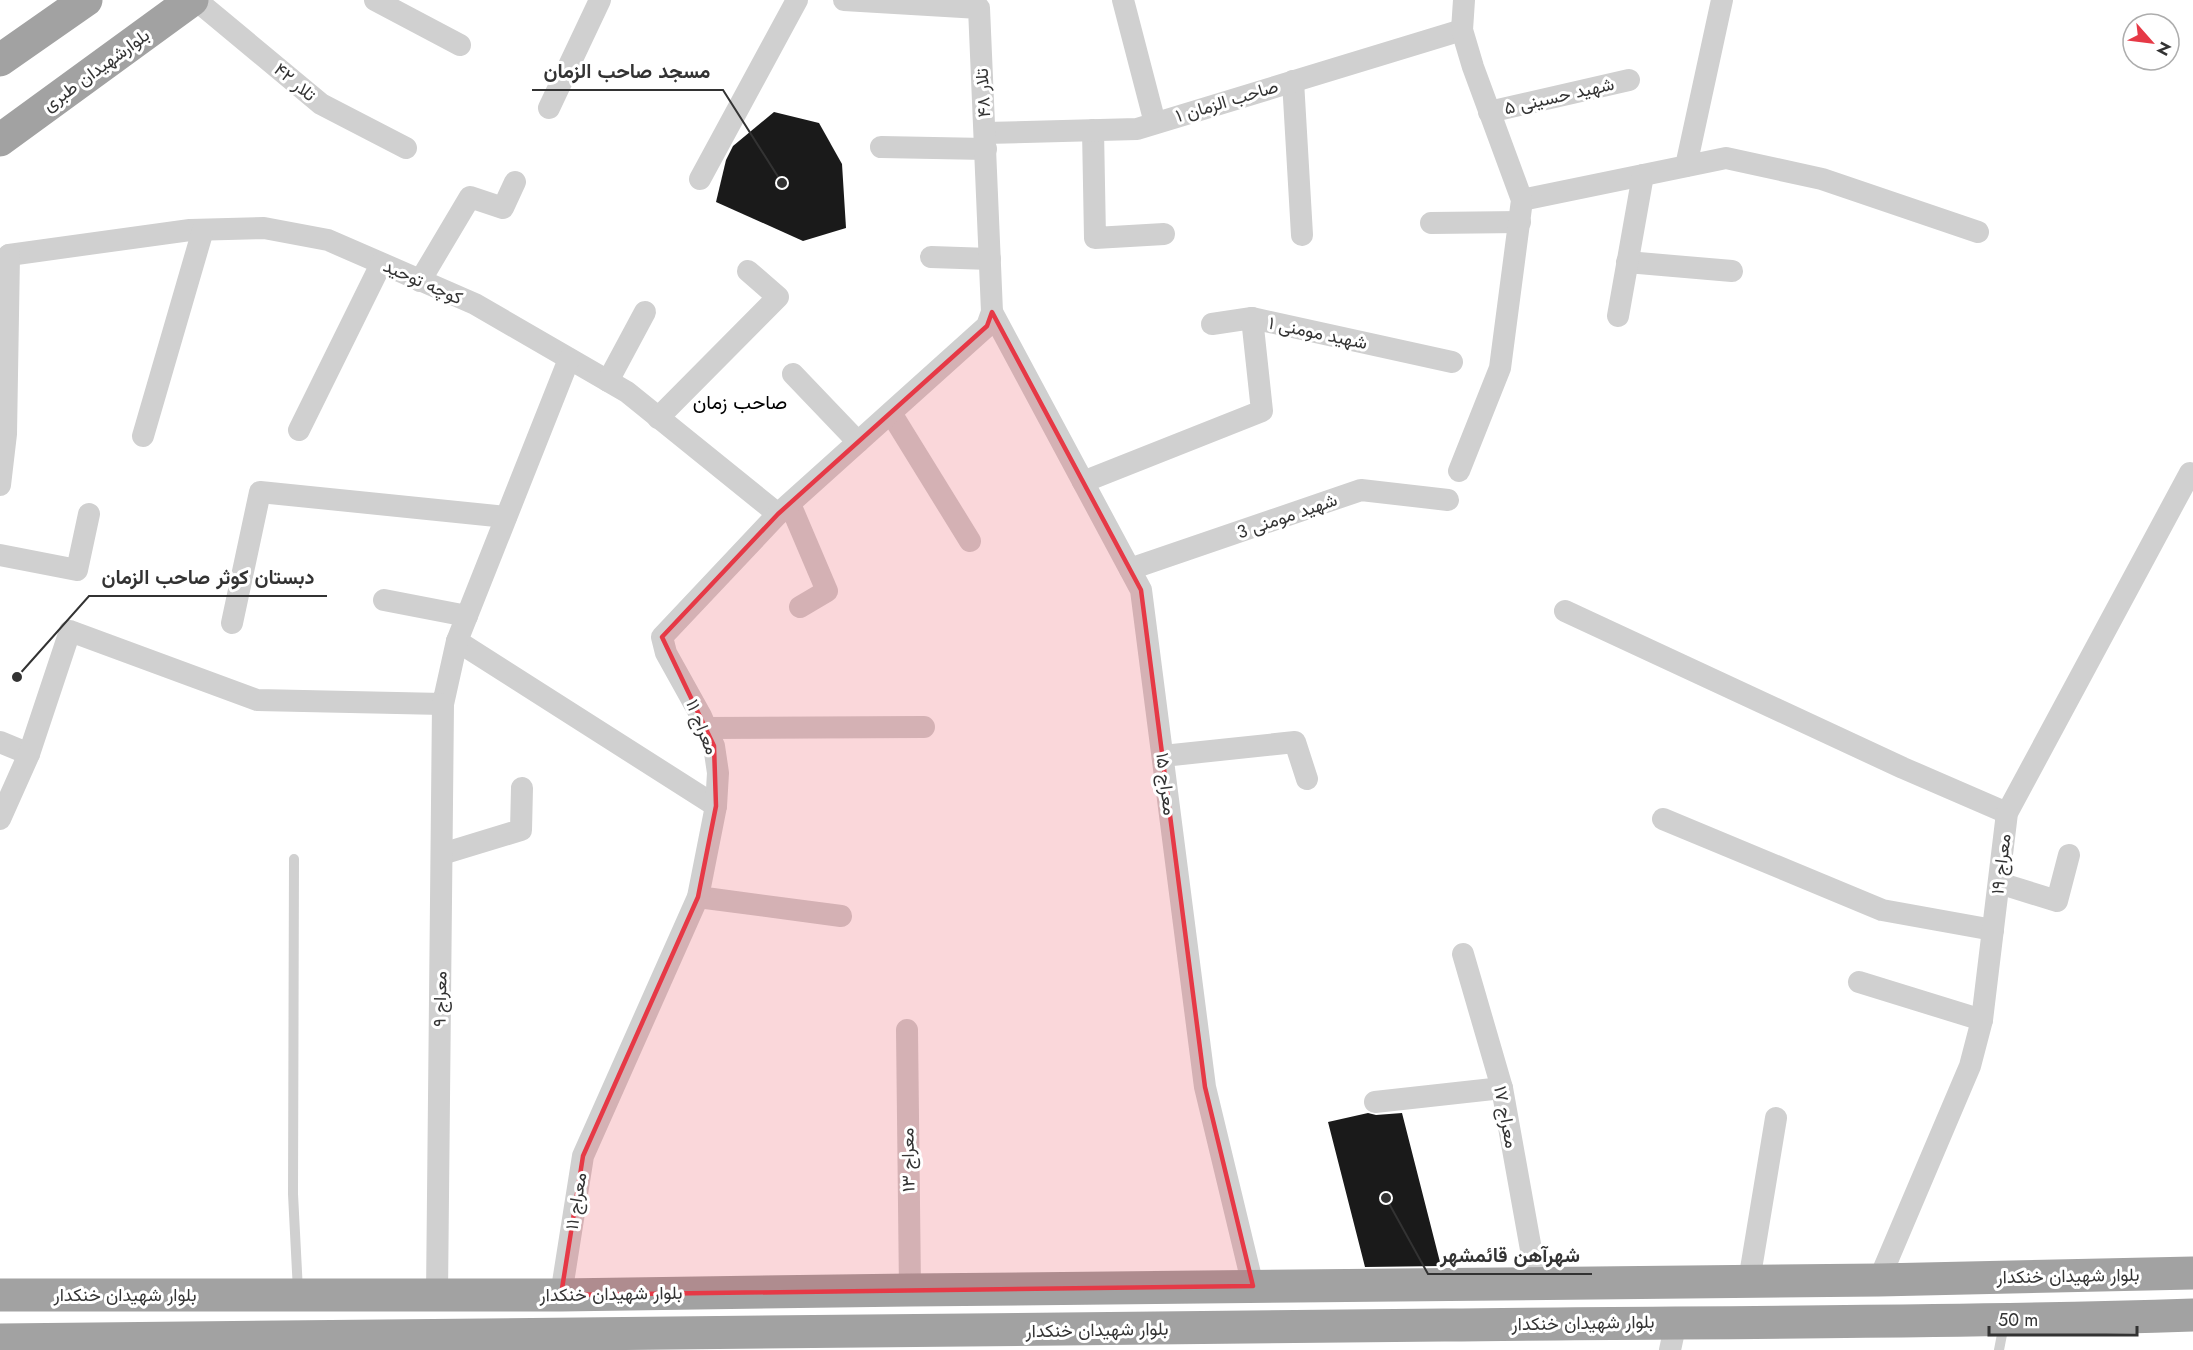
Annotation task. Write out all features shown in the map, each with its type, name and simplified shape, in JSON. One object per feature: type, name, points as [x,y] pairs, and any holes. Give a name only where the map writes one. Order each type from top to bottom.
[{"type":"highway","points":[[0,60],[86,0]]},
{"type":"highway","name":"بلوارشهیدان طبری","points":[[0,140],[194,0]]},
{"type":"highway","name":"بلوار شهیدان خنکدار","points":[[0,1295],[561,1295],[1879,1280],[2193,1274]]},
{"type":"highway","name":"بلوار شهیدان خنکدار","points":[[0,1340],[516,1337],[2002,1336],[2193,1315]]},
{"type":"street","name":"تلار ۴۲","points":[[194,0],[321,104],[406,148]]},
{"type":"street","points":[[375,0],[460,45]]},
{"type":"street","points":[[549,108],[600,0]]},
{"type":"street","points":[[700,179],[796,0]]},
{"type":"street","name":"تلار ۴۸","points":[[844,0],[979,8],[992,312]]},
{"type":"street","points":[[1123,0],[1155,123]]},
{"type":"street","points":[[1459,471],[1500,368],[1521,211],[1462,30],[1464,0]]},
{"type":"street","points":[[1686,166],[1722,0]]},
{"type":"street","name":"صاحب الزمان ۱","points":[[881,147],[985,141],[1093,130],[1137,129],[1462,30]]},
{"type":"street","name":"شهید حسینی ۵","points":[[1489,112],[1629,80]]},
{"type":"street","points":[[1293,81],[1302,236]]},
{"type":"street","points":[[1093,130],[1095,238],[1164,234]]},
{"type":"street","points":[[1431,223],[1521,211],[1643,175],[1726,158],[1822,179],[1978,232]]},
{"type":"street","points":[[1618,316],[1643,175]]},
{"type":"street","points":[[420,281],[470,197],[503,208],[516,182]]},
{"type":"street","name":"کوچه توحید","points":[[4,248],[203,230],[264,228],[328,240],[475,304],[627,392],[658,418],[784,509]]},
{"type":"street","points":[[143,436],[203,230]]},
{"type":"street","points":[[0,485],[3,434],[4,248]]},
{"type":"street","points":[[931,257],[990,259]]},
{"type":"street","points":[[1627,262],[1732,271]]},
{"type":"street","points":[[299,430],[381,264]]},
{"type":"street","points":[[658,418],[778,297],[748,272]]},
{"type":"street","points":[[608,381],[645,312]]},
{"type":"street","name":"معراج ۱۱","points":[[561,1295],[583,1156],[698,897],[716,806],[718,774],[714,746],[666,653],[662,638],[784,509],[987,327],[992,312]]},
{"type":"street","name":"معراج ۱۵","points":[[992,312],[1141,590],[1205,1087],[1253,1286]]},
{"type":"street","points":[[1212,324],[1252,318]]},
{"type":"street","name":"شهید مومنی ۱","points":[[1083,482],[1262,411],[1252,318],[1452,362]]},
{"type":"street","name":"معراج ۹","points":[[437,1295],[443,704],[457,641],[569,359]]},
{"type":"street","points":[[793,374],[858,442]]},
{"type":"street","points":[[891,413],[970,541]]},
{"type":"street","name":"معراج ۱۹","points":[[1879,1280],[1970,1066],[1982,1020],[2007,813],[2190,473]]},
{"type":"street","name":"شهید مومنی 3","points":[[1130,569],[1361,490],[1448,500]]},
{"type":"street","points":[[232,623],[260,492],[506,517]]},
{"type":"street","points":[[784,509],[827,591],[800,607]]},
{"type":"street","points":[[0,555],[77,570],[89,514]]},
{"type":"street","points":[[384,600],[467,616]]},
{"type":"street","points":[[1566,611],[1892,763],[2007,813]]},
{"type":"street","points":[[0,819],[29,754],[70,631],[257,700],[443,704]]},
{"type":"street","points":[[457,641],[716,806]]},
{"type":"street","points":[[706,728],[924,727]]},
{"type":"street","points":[[0,742],[29,754]]},
{"type":"street","points":[[1162,756],[1294,742],[1307,779]]},
{"type":"street","points":[[442,854],[521,830],[522,788]]},
{"type":"street","points":[[1663,819],[1882,910],[1993,930]]},
{"type":"street","points":[[1999,883],[2057,901],[2069,855]]},
{"type":"street","points":[[698,897],[841,916]]},
{"type":"street","name":"معراج ۱۷","points":[[1463,954],[1502,1088],[1537,1283]]},
{"type":"street","points":[[1859,982],[1982,1020]]},
{"type":"street","name":"معراج ۱۳","points":[[907,1030],[910,1290]]},
{"type":"street","points":[[1375,1102],[1502,1088]]},
{"type":"street","points":[[1749,1281],[1776,1118]]},
{"type":"lane","points":[[294,859],[293,1194],[298,1295]]},
{"type":"highlighted area","points":[[992,312],[1141,590],[1205,1087],[1253,1286],[561,1295],[583,1156],[698,897],[716,806],[714,746],[662,637],[778,514],[987,326]]},
{"type":"building","points":[[774,112],[819,123],[842,164],[846,228],[803,241],[716,202],[726,160],[733,146]]},
{"type":"building","points":[[1368,1113],[1376,1115],[1402,1113],[1441,1266],[1365,1267],[1328,1122]]},
{"type":"place","name":"مسجد صاحب الزمان","points":[[782,183]]},
{"type":"place","name":"دبستان کوثر صاحب الزمان","points":[[17,677]]},
{"type":"place","name":"شهرآهن قائمشهر","points":[[1386,1198]]},
{"type":"district","name":"صاحب زمان","points":[[740,402]]}]
